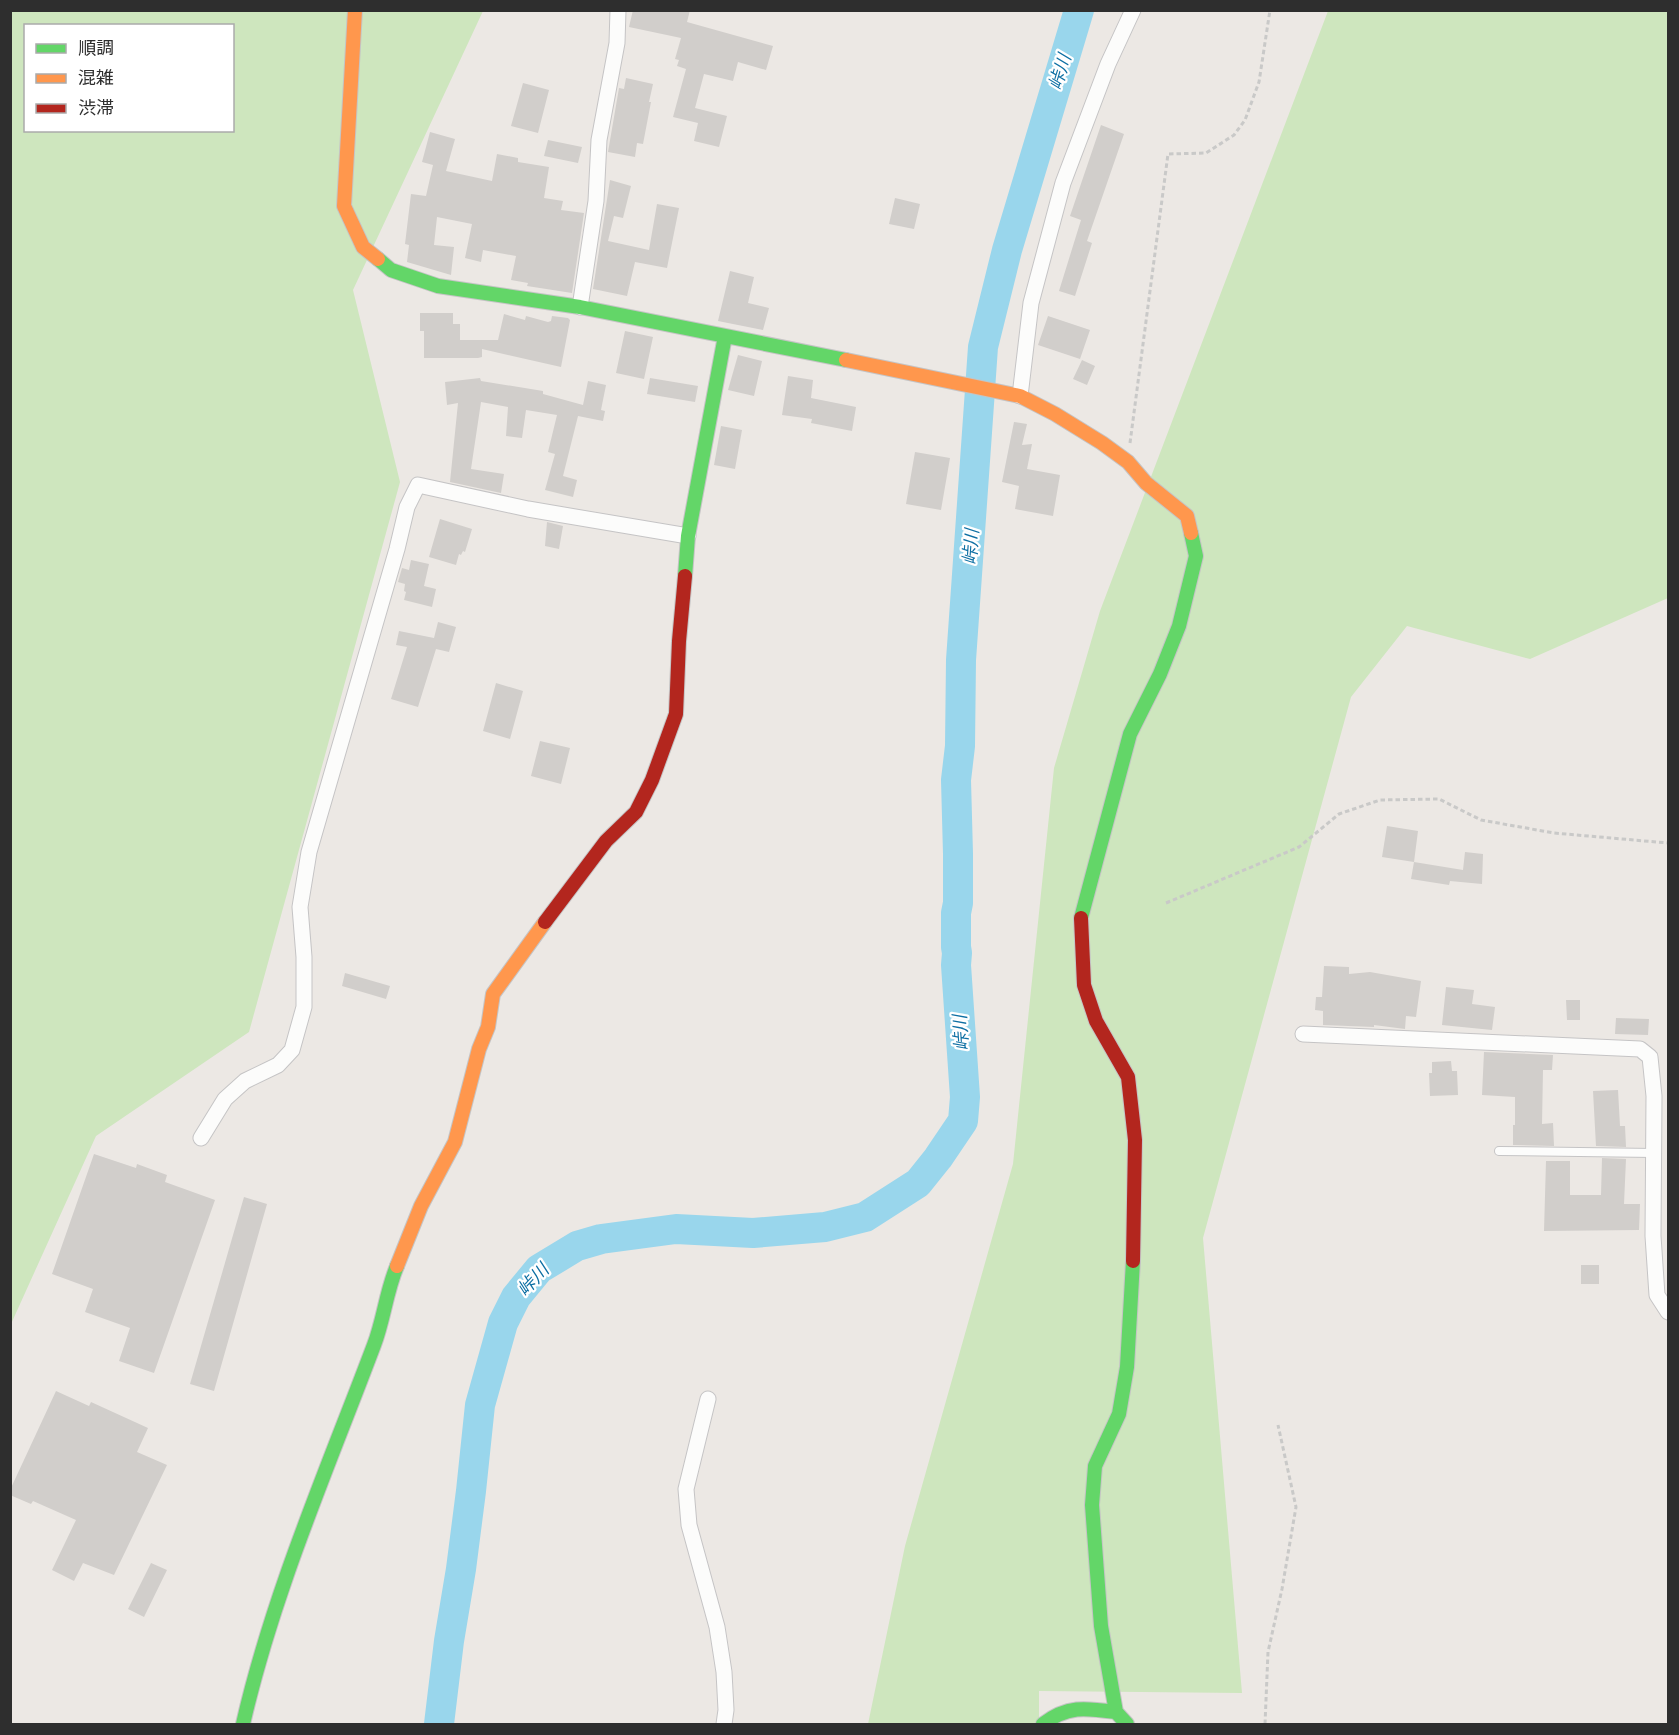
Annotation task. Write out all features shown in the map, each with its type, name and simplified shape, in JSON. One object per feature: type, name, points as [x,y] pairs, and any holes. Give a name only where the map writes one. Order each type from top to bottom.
[{"type":"street","points":[[355,10],[344,206],[363,247],[392,270],[438,286],[580,307],[1020,396],[1055,414],[1128,462],[1146,483],[1187,516],[1196,556],[1179,626],[1160,674],[1130,734],[1080,922],[1084,985],[1096,1021],[1128,1077],[1135,1140],[1133,1266],[1127,1367],[1119,1414],[1095,1466],[1092,1505],[1101,1626],[1116,1712],[1127,1725]]},
{"type":"street","points":[[580,307],[596,201],[599,140],[617,43],[618,10]]},
{"type":"street","points":[[1020,396],[1031,303],[1063,183],[1108,63],[1133,10]]},
{"type":"street","points":[[243,1725],[250,1693],[287,1571],[376,1341],[391,1280],[421,1206],[455,1142],[478,1049],[488,1027],[493,994],[606,841],[636,813],[652,780],[676,714],[679,640],[688,536],[725,336]]},
{"type":"street","points":[[201,1138],[225,1099],[245,1082],[278,1065],[292,1050],[304,1007],[304,957],[300,907],[309,852],[397,549],[407,507],[418,485],[528,509],[688,536]]},
{"type":"street","points":[[1303,1034],[1635,1048],[1650,1057],[1661,1097],[1654,1153],[1653,1236],[1658,1295],[1668,1312]]},
{"type":"street","points":[[708,1399],[686,1490],[689,1525],[717,1627],[724,1672],[726,1710],[724,1725]]},
{"type":"street","points":[[1043,1725],[1057,1713],[1081,1708],[1116,1712]]},
{"type":"lane","points":[[1499,1151],[1654,1153]]},
{"type":"path","points":[[1128,462],[1168,154],[1206,153],[1234,135],[1245,120],[1259,81],[1270,10]]},
{"type":"path","points":[[1166,903],[1299,847],[1339,814],[1380,800],[1439,799],[1482,820],[1554,832],[1668,843]]},
{"type":"path","points":[[1265,1725],[1268,1652],[1282,1589],[1296,1507],[1278,1425]]},
{"type":"green space","points":[[11,11],[483,11],[353,290],[400,482],[249,1032],[96,1136],[11,1324]]},
{"type":"green space","points":[[1328,11],[1668,11],[1668,598],[1530,659],[1407,626],[1351,697],[1203,1238],[1242,1693],[1039,1691],[1039,1724],[868,1724],[905,1546],[1013,1164],[1054,768],[1100,611]]},
{"type":"building","points":[[633,10],[690,10],[687,22],[773,46],[766,70],[738,62],[733,81],[704,74],[695,108],[727,116],[719,147],[694,141],[698,123],[673,117],[686,69],[677,66],[679,60],[675,59],[681,38],[629,27]]},
{"type":"building","points":[[626,78],[653,84],[643,144],[637,143],[635,157],[608,152],[619,88],[624,89]]},
{"type":"building","points":[[523,83],[549,90],[538,133],[511,126]]},
{"type":"building","points":[[1101,125],[1124,134],[1087,241],[1092,243],[1075,296],[1059,291],[1081,220],[1070,216]]},
{"type":"building","points":[[430,132],[455,139],[446,171],[492,181],[497,154],[518,158],[518,162],[549,167],[544,198],[563,201],[561,210],[584,213],[572,293],[527,286],[528,283],[511,280],[516,256],[483,250],[481,262],[465,258],[472,224],[437,217],[434,245],[454,247],[451,275],[407,262],[409,245],[405,244],[411,194],[426,196],[433,165],[422,162]]},
{"type":"building","points":[[548,140],[582,147],[578,163],[544,156]]},
{"type":"building","points":[[610,180],[631,186],[623,218],[614,216],[608,241],[649,250],[657,204],[679,208],[667,268],[635,262],[627,296],[593,289]]},
{"type":"building","points":[[895,198],[920,204],[914,229],[889,224]]},
{"type":"building","points":[[730,271],[754,277],[748,303],[769,308],[763,330],[718,321]]},
{"type":"building","points":[[420,313],[453,313],[453,324],[460,324],[460,340],[498,340],[504,314],[525,320],[526,316],[548,322],[551,321],[552,316],[568,318],[570,320],[561,367],[482,349],[482,357],[478,358],[424,358],[424,331],[420,331]]},
{"type":"building","points":[[1048,316],[1090,330],[1080,359],[1038,345]]},
{"type":"building","points":[[625,331],[653,337],[644,379],[616,373]]},
{"type":"building","points":[[738,355],[762,361],[754,396],[728,390]]},
{"type":"building","points":[[1082,360],[1095,366],[1087,385],[1073,379]]},
{"type":"building","points":[[788,376],[813,380],[811,398],[856,407],[852,431],[811,423],[812,419],[782,415]]},
{"type":"building","points":[[480,378],[481,381],[543,391],[543,394],[583,405],[588,381],[606,385],[601,410],[605,411],[603,421],[578,416],[563,476],[577,480],[573,497],[545,490],[555,454],[548,452],[557,415],[526,410],[522,438],[506,436],[508,407],[481,402],[471,469],[504,474],[501,493],[450,482],[458,403],[447,405],[445,382]]},
{"type":"building","points":[[650,378],[698,386],[695,402],[647,394]]},
{"type":"building","points":[[1014,422],[1027,424],[1022,445],[1032,444],[1027,469],[1060,475],[1053,516],[1015,509],[1019,486],[1002,482]]},
{"type":"building","points":[[721,426],[742,430],[735,469],[714,465]]},
{"type":"building","points":[[915,452],[950,458],[941,510],[906,504]]},
{"type":"building","points":[[440,519],[472,529],[465,552],[459,554],[456,565],[429,557]]},
{"type":"building","points":[[547,522],[563,526],[559,549],[545,546]]},
{"type":"building","points":[[411,560],[429,564],[424,586],[436,589],[432,607],[404,600],[405,584],[398,582],[402,568],[409,570]]},
{"type":"building","points":[[438,622],[456,627],[449,652],[436,649],[418,707],[391,699],[407,647],[396,645],[399,631],[434,638]]},
{"type":"building","points":[[496,683],[523,691],[510,739],[483,731]]},
{"type":"building","points":[[540,741],[570,748],[561,784],[531,776]]},
{"type":"building","points":[[1387,826],[1418,831],[1414,862],[1382,857]]},
{"type":"building","points":[[1465,852],[1483,854],[1482,884],[1450,881],[1449,885],[1411,879],[1414,862],[1463,870]]},
{"type":"building","points":[[1324,966],[1349,967],[1349,974],[1370,972],[1421,981],[1416,1017],[1406,1016],[1405,1029],[1374,1025],[1374,1027],[1323,1025],[1323,1011],[1315,1010],[1316,997],[1322,997]]},
{"type":"building","points":[[345,973],[390,986],[386,999],[342,986]]},
{"type":"building","points":[[1446,987],[1474,990],[1472,1004],[1495,1007],[1492,1030],[1442,1025]]},
{"type":"building","points":[[1566,1000],[1580,1000],[1580,1020],[1567,1020]]},
{"type":"building","points":[[1616,1018],[1649,1019],[1648,1035],[1615,1034]]},
{"type":"building","points":[[1484,1052],[1553,1055],[1552,1070],[1543,1070],[1542,1124],[1553,1123],[1554,1146],[1513,1145],[1515,1097],[1482,1095]]},
{"type":"building","points":[[1451,1061],[1452,1071],[1457,1071],[1458,1095],[1430,1096],[1429,1073],[1432,1073],[1432,1062]]},
{"type":"building","points":[[1618,1090],[1620,1126],[1625,1126],[1626,1147],[1596,1146],[1593,1091]]},
{"type":"building","points":[[94,1154],[136,1168],[137,1164],[167,1175],[165,1182],[215,1200],[154,1373],[119,1361],[130,1328],[85,1312],[93,1289],[52,1274]]},
{"type":"building","points":[[1602,1158],[1626,1159],[1624,1204],[1640,1204],[1639,1230],[1544,1231],[1546,1161],[1570,1161],[1570,1195],[1601,1195]]},
{"type":"building","points":[[244,1197],[267,1204],[214,1391],[190,1384]]},
{"type":"building","points":[[1581,1265],[1599,1265],[1599,1284],[1581,1284]]},
{"type":"building","points":[[56,1391],[89,1406],[91,1402],[148,1428],[137,1452],[167,1465],[114,1575],[83,1563],[74,1581],[52,1570],[76,1520],[33,1501],[31,1504],[10,1495],[10,1490]]},
{"type":"building","points":[[151,1563],[167,1570],[144,1617],[128,1609]]},
{"type":"waterway","name":"峠川","points":[[439,1724],[461,1569],[480,1405],[503,1323],[516,1297],[539,1269],[577,1246],[601,1239],[676,1229],[753,1233],[825,1227],[865,1217],[918,1183],[963,1121],[965,1097],[956,965],[958,903],[956,780],[960,746],[961,660],[983,347],[1007,250],[1079,10]]},
{"type":"traffic: fast","points":[[378,259],[391,270],[438,286],[580,307],[846,360]]},
{"type":"traffic: fast","points":[[685,576],[688,536],[725,336]]},
{"type":"traffic: fast","points":[[1081,918],[1130,734],[1160,674],[1179,626],[1196,556],[1191,533]]},
{"type":"traffic: fast","points":[[1127,1724],[1116,1712],[1101,1626],[1092,1505],[1095,1466],[1119,1414],[1127,1367],[1133,1261]]},
{"type":"traffic: fast","points":[[243,1724],[255,1675],[285,1579],[374,1345],[397,1266]]},
{"type":"traffic: fast","points":[[1043,1724],[1061,1714],[1078,1709],[1116,1712]]},
{"type":"traffic: slow","points":[[355,10],[344,206],[363,247],[378,259]]},
{"type":"traffic: slow","points":[[846,360],[1020,396],[1055,414],[1128,462],[1146,483],[1187,516],[1191,533]]},
{"type":"traffic: slow","points":[[397,1266],[421,1206],[455,1142],[479,1049],[488,1027],[493,994],[545,922]]},
{"type":"traffic: jam","points":[[545,922],[606,841],[636,812],[652,780],[676,714],[685,576]]},
{"type":"traffic: jam","points":[[1081,918],[1084,985],[1096,1021],[1128,1077],[1135,1140],[1133,1261]]}]
